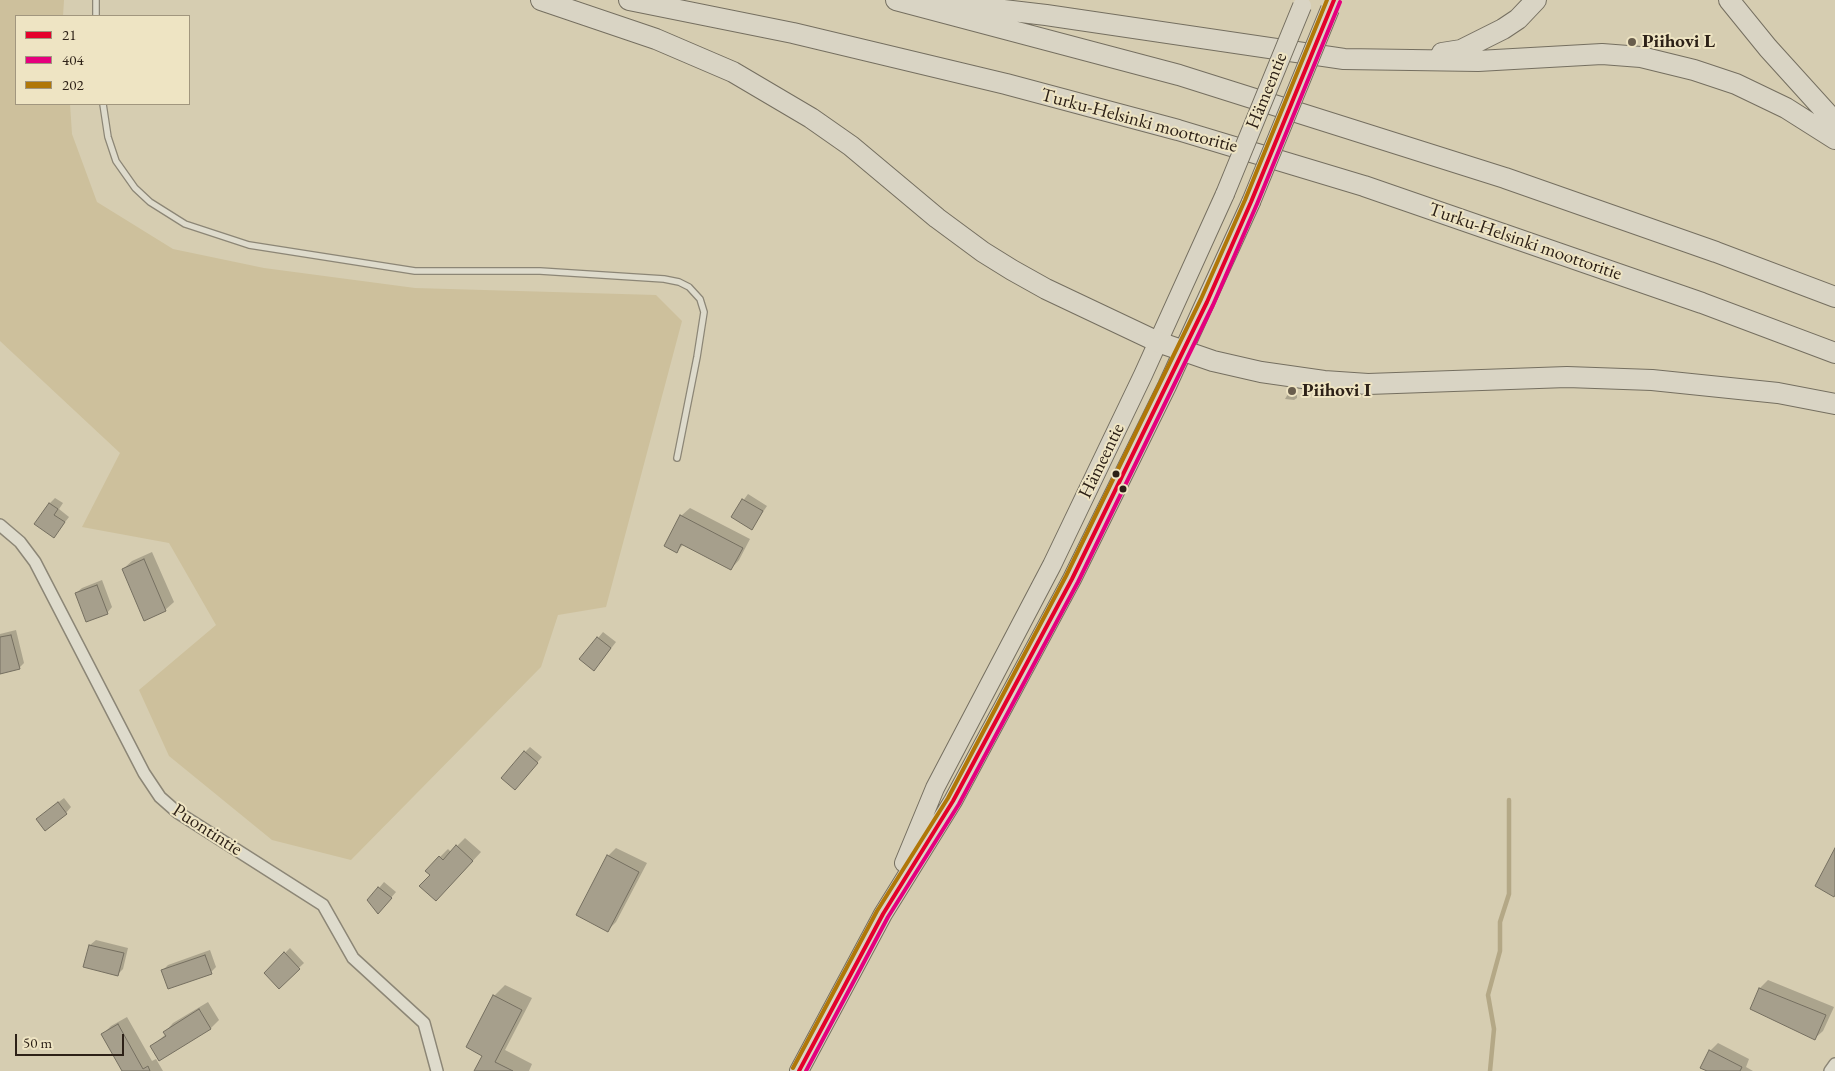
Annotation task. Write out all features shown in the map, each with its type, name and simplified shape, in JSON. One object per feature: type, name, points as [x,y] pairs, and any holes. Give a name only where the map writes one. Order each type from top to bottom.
[{"type":"highway","points":[[542,0],[656,39],[733,72],[811,118],[851,146],[937,218],[983,252],[1046,289],[1158,342],[1184,352],[1261,372],[1324,381],[1368,384],[1567,378],[1652,380],[1778,393],[1835,404]]},
{"type":"highway","name":"Turku-Helsinki moottoritie","points":[[629,0],[803,36],[1006,84],[1178,130],[1373,189],[1702,302],[1835,353]]},
{"type":"highway","points":[[896,0],[1179,76],[1495,175],[1716,252],[1835,297]]},
{"type":"highway","points":[[923,0],[1046,14],[1344,59],[1378,61],[1413,58],[1461,50],[1518,19],[1536,0]]},
{"type":"highway","points":[[1729,0],[1768,48],[1835,122]]},
{"type":"highway","points":[[1413,58],[1478,61],[1594,54],[1642,58],[1736,84],[1786,108],[1835,139]]},
{"type":"main road","name":"Hämeentie","points":[[882,914],[936,788],[1052,565],[1158,342],[1225,194],[1303,3]]},
{"type":"main road","name":"Hämeentie","points":[[799,1071],[882,914],[953,800],[1072,579],[1184,352],[1251,202],[1332,5]]},
{"type":"street","name":"Puontintie","points":[[0,525],[20,542],[35,562],[144,773],[160,797],[177,812],[322,905],[353,958],[424,1023],[437,1071]]},
{"type":"street","points":[[1830,1071],[1835,1064]]},
{"type":"lane","points":[[96,0],[96,15]]},
{"type":"lane","points":[[103,105],[108,137],[116,161],[135,188],[150,202],[185,224],[249,245],[415,271],[540,272],[664,280],[680,282],[689,287],[700,299],[704,312],[698,357],[677,458]]},
{"type":"shaded area","points":[[0,0],[64,0],[63,15],[15,15],[15,105],[70,105],[72,134],[97,202],[173,249],[264,268],[415,288],[656,295],[682,321],[606,607],[558,615],[541,667],[351,860],[272,840],[169,756],[139,690],[216,625],[169,543],[82,527],[120,453],[0,341]]},
{"type":"building","points":[[742,499],[763,511],[752,530],[731,517]]},
{"type":"building","points":[[49,503],[58,509],[54,515],[65,522],[54,538],[34,524]]},
{"type":"building","points":[[680,515],[743,548],[731,570],[681,544],[677,553],[664,546]]},
{"type":"building","points":[[144,559],[166,611],[144,621],[122,569]]},
{"type":"building","points":[[97,585],[108,614],[86,622],[75,593]]},
{"type":"building","points":[[11,635],[20,669],[0,674],[0,637]]},
{"type":"building","points":[[597,637],[611,648],[594,671],[579,659]]},
{"type":"building","points":[[524,751],[538,763],[515,790],[501,778]]},
{"type":"building","points":[[58,802],[67,814],[45,831],[36,819]]},
{"type":"building","points":[[456,845],[473,861],[436,901],[419,886],[430,875],[425,871],[439,856],[443,860]]},
{"type":"building","points":[[1835,848],[1835,895],[1834,897],[1815,886]]},
{"type":"building","points":[[607,855],[639,872],[608,932],[576,915]]},
{"type":"building","points":[[378,887],[392,898],[378,914],[367,900]]},
{"type":"building","points":[[89,945],[124,953],[118,976],[83,967]]},
{"type":"building","points":[[284,952],[300,969],[279,989],[264,973]]},
{"type":"building","points":[[205,955],[212,974],[168,989],[161,970]]},
{"type":"building","points":[[1759,988],[1826,1015],[1815,1040],[1750,1009]]},
{"type":"building","points":[[493,995],[522,1010],[495,1062],[513,1071],[474,1071],[482,1056],[466,1047]]},
{"type":"building","points":[[199,1009],[211,1029],[159,1061],[150,1046],[166,1036],[163,1032]]},
{"type":"building","points":[[118,1024],[143,1069],[148,1066],[150,1071],[122,1071],[101,1034]]},
{"type":"building","points":[[1709,1050],[1742,1067],[1740,1071],[1707,1071],[1700,1068]]},
{"type":"waterway","points":[[1490,1071],[1494,1029],[1488,995],[1500,951],[1500,922],[1509,894],[1509,800]]},
{"type":"transit line","name":"202","points":[[793,1068],[877,911],[948,798],[1066,576],[1201,299],[1245,200],[1327,0]]},
{"type":"transit line","name":"21","points":[[799,1071],[883,914],[953,801],[1072,579],[1207,302],[1251,202],[1334,0]]},
{"type":"transit line","name":"404","points":[[806,1071],[888,917],[959,804],[1078,582],[1213,305],[1257,204],[1340,2]]},
{"type":"place","name":"Piihovi L","points":[[1632,42]]},
{"type":"place","name":"Piihovi I","points":[[1292,391]]}]
